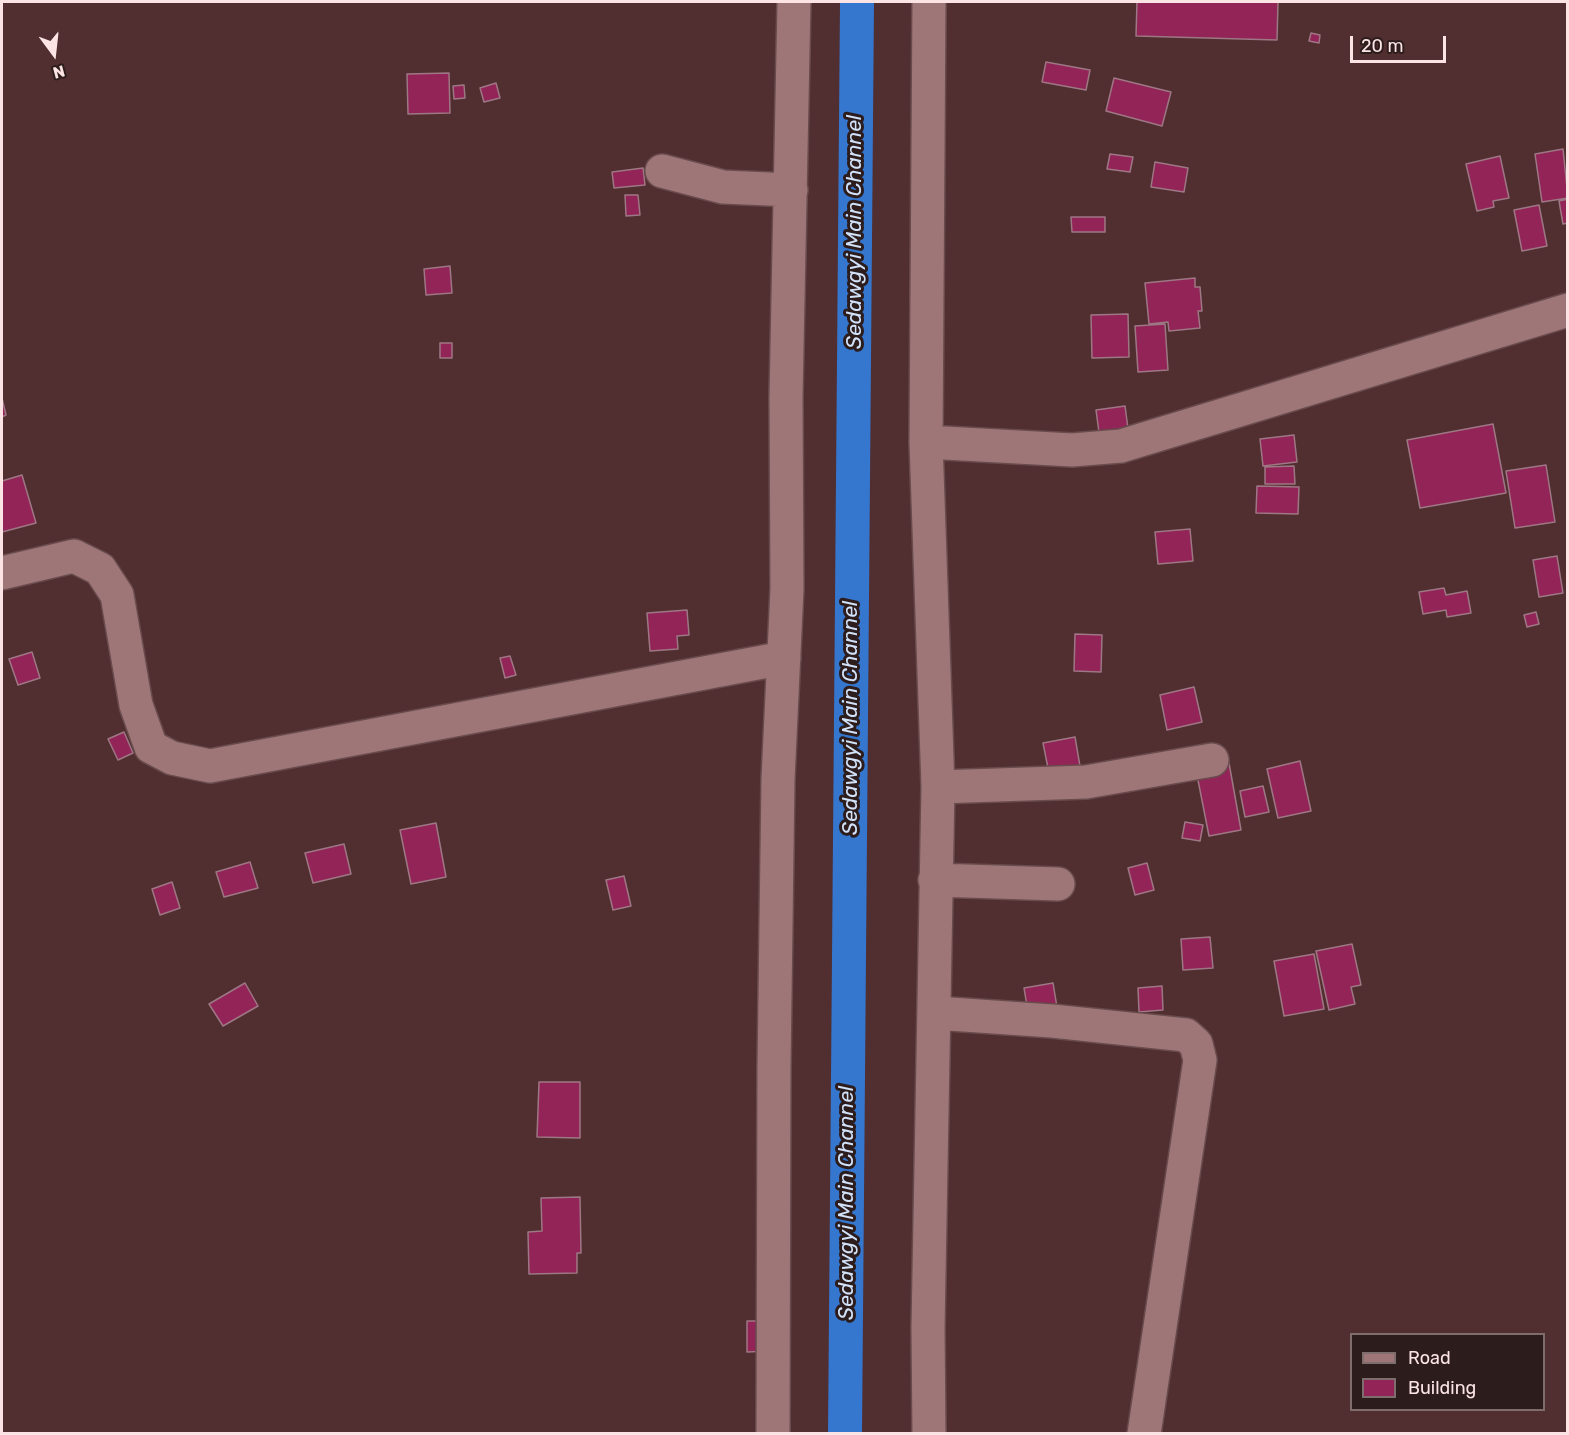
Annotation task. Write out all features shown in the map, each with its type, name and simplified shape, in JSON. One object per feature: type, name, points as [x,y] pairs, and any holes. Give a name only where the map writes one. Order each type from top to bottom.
[{"type":"street","points":[[773,1434],[774,1056],[778,779],[784,658],[794,2]]},
{"type":"street","points":[[929,2],[926,442],[938,787],[929,1434]]},
{"type":"street","points":[[663,171],[723,187],[790,190]]},
{"type":"street","points":[[926,442],[1072,450],[1121,446],[1568,310]]},
{"type":"street","points":[[2,573],[74,556],[100,569],[117,595],[135,705],[151,747],[172,758],[210,766],[784,658]]},
{"type":"street","points":[[938,787],[1086,782],[1212,759]]},
{"type":"street","points":[[935,880],[1058,884]]},
{"type":"street","points":[[935,1013],[1052,1021],[1186,1035],[1196,1044],[1200,1060],[1144,1434]]},
{"type":"building","points":[[1137,2],[1278,2],[1277,40],[1136,36]]},
{"type":"building","points":[[1311,33],[1320,35],[1319,43],[1309,41]]},
{"type":"building","points":[[1046,62],[1090,70],[1086,90],[1042,82]]},
{"type":"building","points":[[449,73],[450,113],[408,114],[407,74]]},
{"type":"building","points":[[1114,78],[1171,92],[1162,126],[1106,111]]},
{"type":"building","points":[[496,83],[500,98],[484,102],[480,88]]},
{"type":"building","points":[[464,85],[465,98],[454,99],[453,86]]},
{"type":"building","points":[[1563,149],[1568,198],[1542,202],[1535,154]]},
{"type":"building","points":[[1110,154],[1133,157],[1130,172],[1107,169]]},
{"type":"building","points":[[1500,156],[1509,198],[1493,201],[1494,207],[1477,211],[1466,164]]},
{"type":"building","points":[[1155,162],[1188,168],[1184,192],[1151,187]]},
{"type":"building","points":[[643,168],[645,185],[614,188],[612,172]]},
{"type":"building","points":[[625,195],[638,195],[640,215],[626,216]]},
{"type":"building","points":[[1568,199],[1568,223],[1563,224],[1559,201]]},
{"type":"building","points":[[1539,205],[1547,246],[1522,251],[1514,210]]},
{"type":"building","points":[[1071,217],[1105,217],[1105,232],[1072,232]]},
{"type":"building","points":[[450,266],[452,293],[426,295],[424,269]]},
{"type":"building","points":[[1195,278],[1195,287],[1200,287],[1202,311],[1198,311],[1200,328],[1169,331],[1168,322],[1149,324],[1145,283]]},
{"type":"building","points":[[1128,314],[1129,357],[1092,358],[1091,315]]},
{"type":"building","points":[[1165,324],[1168,370],[1138,372],[1135,326]]},
{"type":"building","points":[[440,343],[452,343],[452,358],[440,358]]},
{"type":"building","points":[[2,398],[6,415],[2,417]]},
{"type":"building","points":[[1125,406],[1129,436],[1100,440],[1096,410]]},
{"type":"building","points":[[1493,424],[1506,493],[1420,508],[1407,440]]},
{"type":"building","points":[[1294,435],[1297,462],[1263,466],[1260,439]]},
{"type":"building","points":[[1546,465],[1555,522],[1515,528],[1506,471]]},
{"type":"building","points":[[1294,466],[1295,484],[1265,484],[1265,467]]},
{"type":"building","points":[[22,475],[36,523],[2,532],[2,481]]},
{"type":"building","points":[[1257,486],[1299,487],[1298,514],[1256,513]]},
{"type":"building","points":[[1190,529],[1193,561],[1158,564],[1155,532]]},
{"type":"building","points":[[1557,556],[1563,593],[1539,597],[1533,560]]},
{"type":"building","points":[[1444,588],[1446,595],[1467,591],[1471,613],[1447,617],[1446,610],[1423,614],[1419,592]]},
{"type":"building","points":[[687,610],[689,635],[677,636],[678,649],[650,651],[647,613]]},
{"type":"building","points":[[1536,612],[1539,624],[1527,627],[1524,615]]},
{"type":"building","points":[[1075,634],[1102,635],[1101,672],[1074,671]]},
{"type":"building","points":[[32,652],[40,678],[18,685],[9,659]]},
{"type":"building","points":[[510,656],[516,675],[505,678],[500,658]]},
{"type":"building","points":[[1194,687],[1202,722],[1167,730],[1160,695]]},
{"type":"building","points":[[124,732],[133,753],[118,760],[108,739]]},
{"type":"building","points":[[1075,737],[1081,772],[1050,778],[1043,743]]},
{"type":"building","points":[[1300,761],[1311,811],[1278,818],[1267,769]]},
{"type":"building","points":[[1229,763],[1241,830],[1209,836],[1196,770]]},
{"type":"building","points":[[1263,786],[1269,812],[1245,817],[1240,791]]},
{"type":"building","points":[[1185,822],[1203,825],[1200,841],[1182,838]]},
{"type":"building","points":[[436,823],[446,877],[411,884],[400,830]]},
{"type":"building","points":[[344,844],[351,874],[313,883],[305,853]]},
{"type":"building","points":[[250,862],[258,888],[224,897],[216,872]]},
{"type":"building","points":[[1147,863],[1154,890],[1135,895],[1128,868]]},
{"type":"building","points":[[624,876],[631,906],[613,910],[606,880]]},
{"type":"building","points":[[172,882],[180,908],[160,915],[152,889]]},
{"type":"building","points":[[1210,937],[1213,968],[1183,970],[1181,939]]},
{"type":"building","points":[[1352,944],[1361,985],[1351,987],[1355,1004],[1329,1010],[1316,951]]},
{"type":"building","points":[[1314,954],[1324,1009],[1284,1016],[1274,961]]},
{"type":"building","points":[[245,983],[258,1006],[223,1026],[209,1004]]},
{"type":"building","points":[[1053,983],[1057,1007],[1028,1012],[1024,988]]},
{"type":"building","points":[[1162,986],[1163,1010],[1139,1012],[1138,988]]},
{"type":"building","points":[[539,1082],[580,1082],[580,1138],[537,1137]]},
{"type":"building","points":[[580,1197],[581,1253],[577,1253],[577,1273],[529,1274],[528,1232],[542,1231],[541,1198]]},
{"type":"building","points":[[747,1321],[768,1321],[769,1351],[747,1352]]},
{"type":"waterway","name":"Sedawgyi Main Channel","points":[[845,1434],[857,2]]}]
